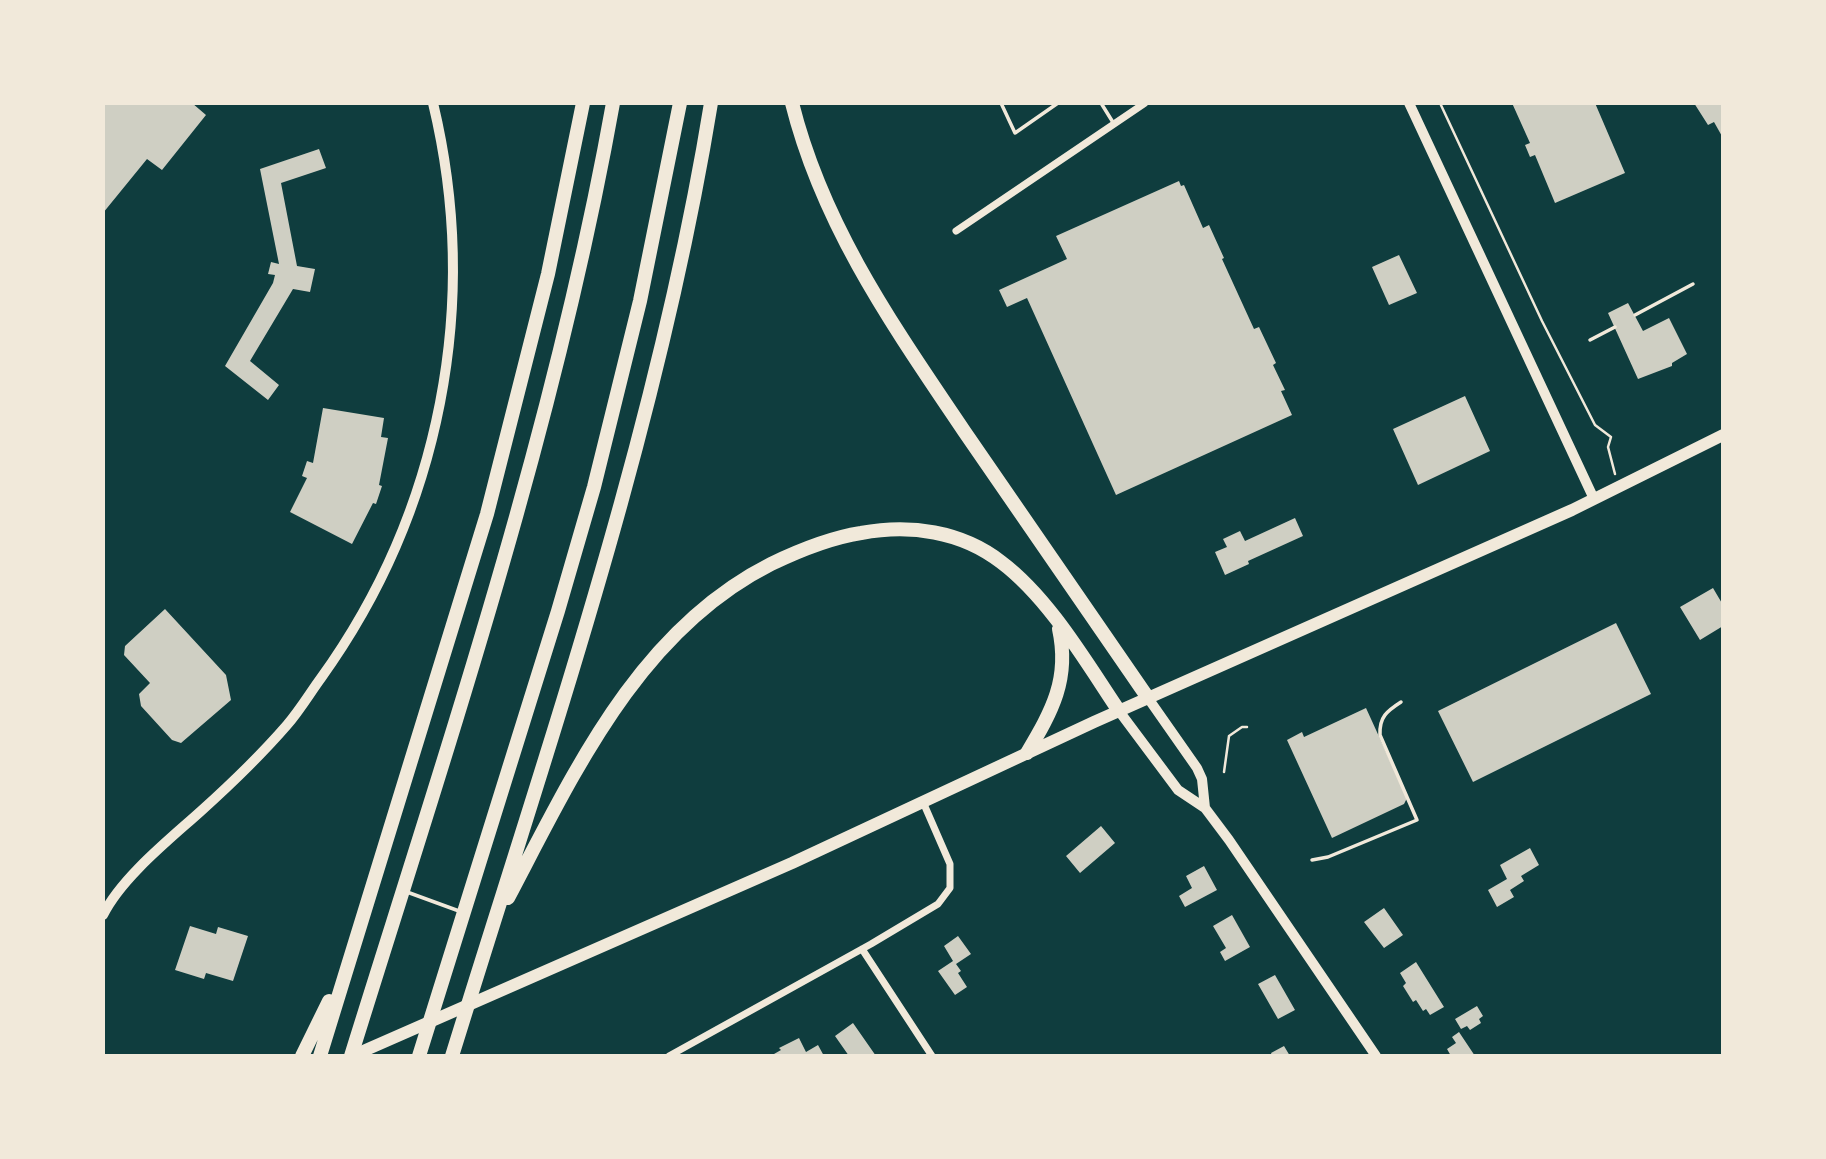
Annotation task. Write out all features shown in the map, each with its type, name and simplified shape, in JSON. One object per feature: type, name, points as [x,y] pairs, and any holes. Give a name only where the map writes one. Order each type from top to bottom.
[{"type":"highway","points":[[320,1056],[471,571],[499,471],[548,274],[583,103]]},
{"type":"highway","points":[[352,1056],[526,486],[587,238],[613,103]]},
{"type":"highway","points":[[419,1056],[594,487],[640,301],[680,103]]},
{"type":"highway","points":[[452,1056],[621,503],[679,267],[710,103]]},
{"type":"highway","points":[[792,103],[825,201],[864,278],[1148,698]]},
{"type":"highway","points":[[491,931],[569,780],[622,697],[656,654],[690,620],[725,592],[766,567],[808,547],[853,534],[894,528],[932,531],[970,544],[1000,561],[1026,585],[1058,624],[1119,711]]},
{"type":"highway","points":[[1027,753],[1049,713],[1060,685],[1063,657],[1058,624]]},
{"type":"highway","points":[[302,1056],[349,962]]},
{"type":"main road","points":[[352,1056],[792,863],[1119,711],[1618,488],[1723,435]]},
{"type":"main road","points":[[1148,698],[1197,768],[1202,779],[1205,808]]},
{"type":"main road","points":[[1119,711],[1178,790],[1205,808],[1259,881],[1376,1056]]},
{"type":"street","points":[[103,915],[109,904],[153,854],[222,792],[288,724],[341,650],[376,590],[407,521],[432,444],[449,350],[454,267],[451,203],[433,103]]},
{"type":"street","points":[[956,231],[1145,103]]},
{"type":"street","points":[[1409,103],[1594,499]]},
{"type":"street","points":[[669,1056],[862,950],[932,909],[945,897],[950,888],[950,864],[923,802]]},
{"type":"street","points":[[862,950],[932,1056]]},
{"type":"lane","points":[[1001,103],[1015,133],[1058,103]]},
{"type":"lane","points":[[1101,103],[1114,124]]},
{"type":"lane","points":[[1634,315],[1693,284]]},
{"type":"lane","points":[[1590,340],[1615,327]]},
{"type":"lane","points":[[1312,860],[1328,858],[1418,820],[1380,735],[1379,725],[1384,715],[1401,702]]},
{"type":"lane","points":[[403,891],[464,913]]},
{"type":"path","points":[[1440,103],[1542,321],[1589,414],[1597,429],[1611,437],[1608,447],[1618,488]]},
{"type":"path","points":[[1224,772],[1229,736],[1241,727],[1247,727]]},
{"type":"building","points":[[103,103],[192,103],[206,115],[162,170],[147,159],[103,213]]},
{"type":"building","points":[[1512,103],[1595,103],[1625,173],[1555,203],[1535,155],[1530,157],[1525,145],[1530,143]]},
{"type":"building","points":[[1694,103],[1723,103],[1723,138],[1714,122],[1708,125]]},
{"type":"building","points":[[319,149],[326,168],[281,183],[297,266],[315,269],[310,292],[293,289],[250,361],[279,385],[268,400],[225,366],[273,283],[275,275],[268,274],[271,262],[279,264],[260,169]]},
{"type":"building","points":[[1179,181],[1181,186],[1184,185],[1203,228],[1209,225],[1254,329],[1259,327],[1276,363],[1273,365],[1285,390],[1281,391],[1292,415],[1116,495],[1027,298],[1007,307],[999,290],[1067,259],[1056,236]]},
{"type":"building","points":[[1399,255],[1417,293],[1389,305],[1372,267]]},
{"type":"building","points":[[1628,303],[1643,331],[1669,318],[1687,354],[1672,363],[1672,366],[1638,379],[1608,313]]},
{"type":"building","points":[[1465,396],[1490,451],[1418,485],[1393,429]]},
{"type":"building","points":[[323,408],[384,418],[381,437],[388,438],[379,485],[382,486],[376,504],[373,503],[352,544],[290,512],[307,478],[302,476],[307,461],[313,463]]},
{"type":"building","points":[[1295,518],[1303,536],[1248,561],[1249,564],[1225,575],[1215,552],[1227,547],[1223,539],[1240,531],[1245,541]]},
{"type":"building","points":[[1713,588],[1723,605],[1723,626],[1700,640],[1680,607]]},
{"type":"building","points":[[165,609],[226,675],[231,700],[181,743],[172,740],[141,706],[139,694],[150,683],[124,655],[125,646]]},
{"type":"building","points":[[1616,623],[1651,694],[1473,782],[1438,711]]},
{"type":"building","points":[[1366,708],[1407,798],[1404,804],[1332,838],[1287,740],[1302,732],[1304,737]]},
{"type":"building","points":[[1101,826],[1115,843],[1080,873],[1066,856]]},
{"type":"building","points":[[1530,848],[1539,865],[1521,876],[1524,881],[1510,890],[1514,897],[1497,907],[1488,890],[1507,879],[1500,865]]},
{"type":"building","points":[[1204,866],[1217,890],[1185,907],[1179,896],[1192,888],[1186,876]]},
{"type":"building","points":[[1384,908],[1403,935],[1384,948],[1364,922]]},
{"type":"building","points":[[1232,915],[1250,947],[1225,961],[1220,952],[1226,948],[1213,926]]},
{"type":"building","points":[[190,926],[216,934],[218,927],[248,936],[233,981],[206,973],[204,979],[175,970]]},
{"type":"building","points":[[958,936],[971,954],[956,964],[967,987],[955,995],[938,971],[953,961],[944,946]]},
{"type":"building","points":[[1416,962],[1444,1007],[1430,1015],[1426,1009],[1423,1011],[1416,1000],[1413,1002],[1403,986],[1406,983],[1400,973]]},
{"type":"building","points":[[1275,975],[1295,1010],[1278,1019],[1258,984]]},
{"type":"building","points":[[1477,1006],[1483,1016],[1479,1019],[1481,1023],[1470,1030],[1467,1026],[1461,1029],[1455,1019]]},
{"type":"building","points":[[853,1023],[876,1056],[849,1056],[835,1036]]},
{"type":"building","points":[[1459,1032],[1475,1056],[1451,1056],[1447,1049],[1456,1043],[1452,1037]]},
{"type":"building","points":[[799,1038],[806,1052],[818,1045],[824,1056],[775,1056],[774,1054],[781,1050],[779,1048]]},
{"type":"building","points":[[1284,1046],[1290,1056],[1272,1056],[1271,1053]]}]
